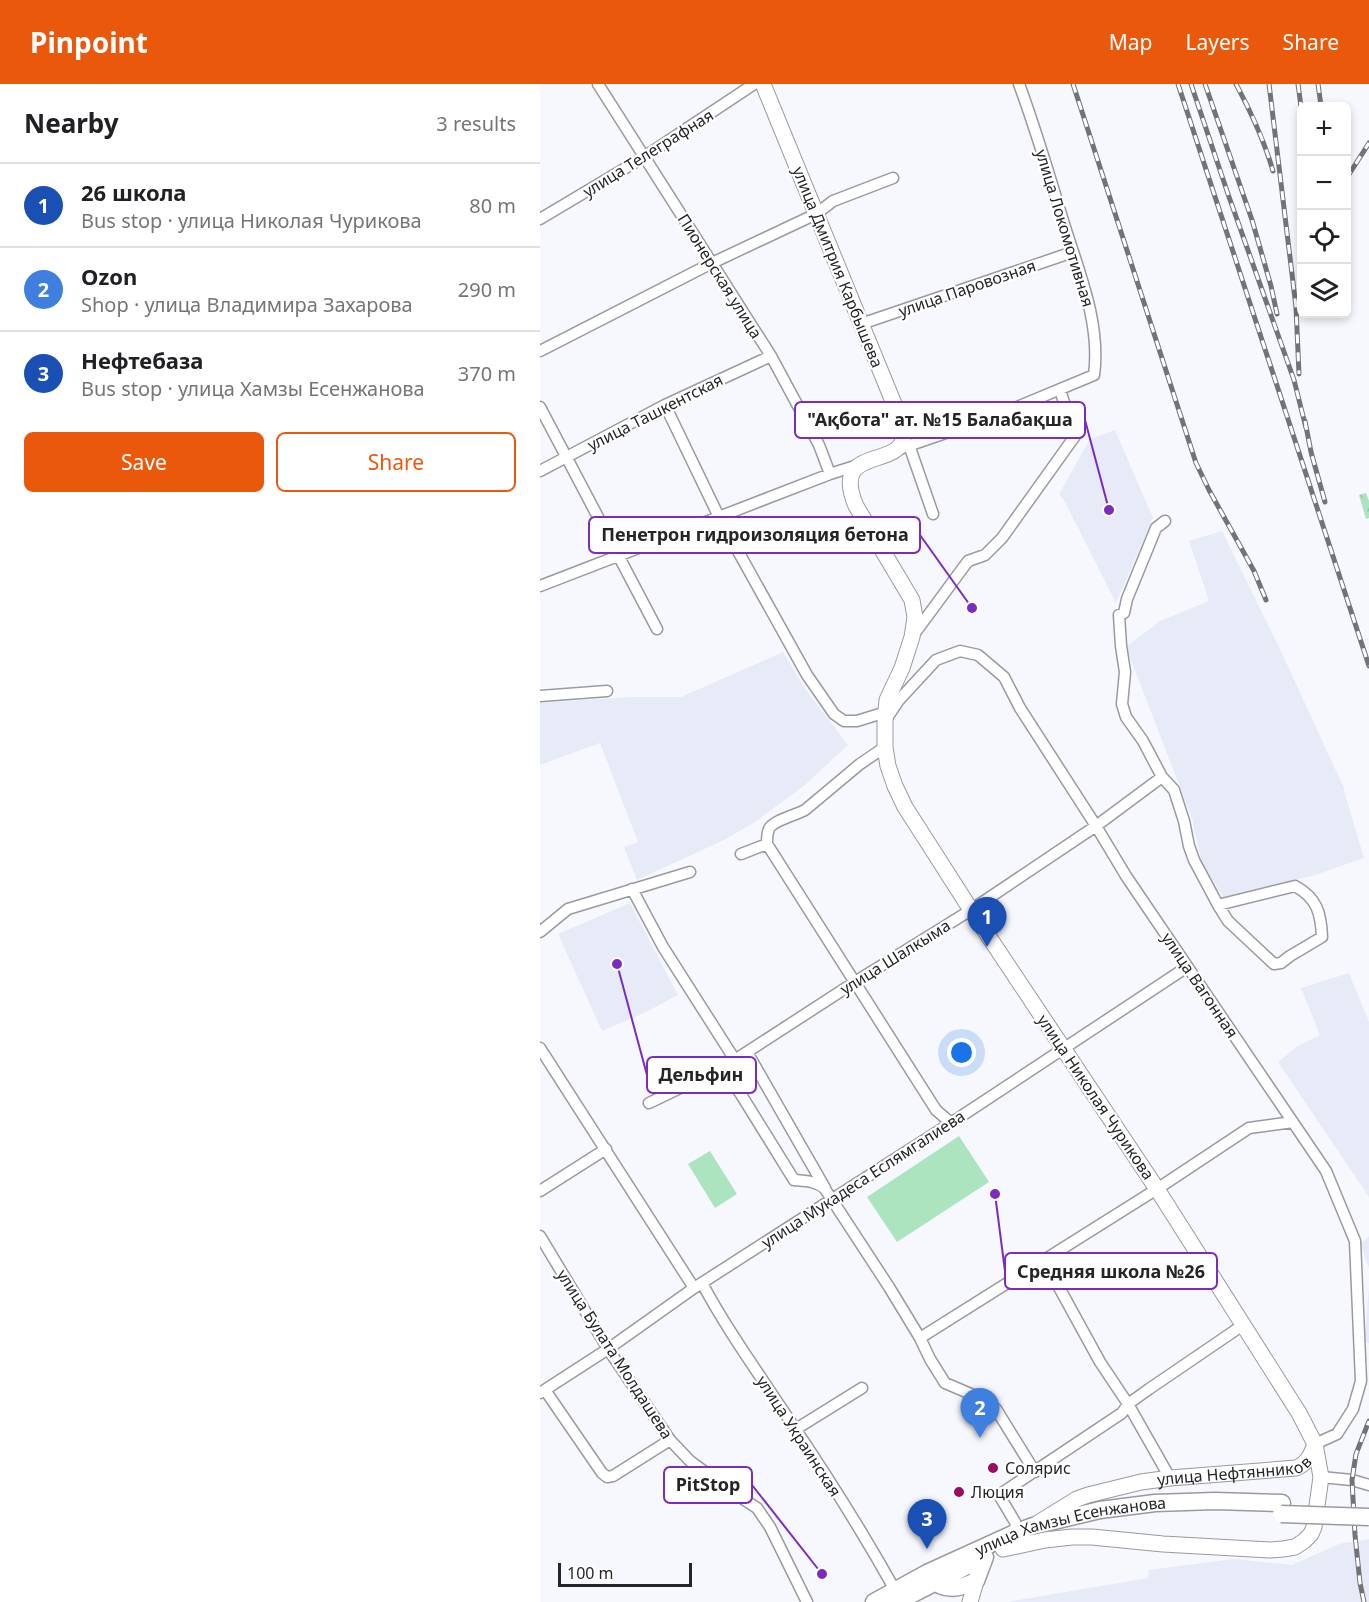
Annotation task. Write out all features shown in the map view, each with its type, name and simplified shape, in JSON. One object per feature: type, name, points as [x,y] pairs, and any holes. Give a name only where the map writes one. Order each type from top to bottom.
[{"type":"main road","name":"улица Хамзы Есенжанова","points":[[874,1602],[915,1592],[931,1577],[1025,1529],[1100,1510],[1155,1503],[1215,1501],[1281,1509]]},
{"type":"main road","points":[[1281,1509],[1369,1506]]},
{"type":"main road","name":"улица Хамзы Есенжанова","points":[[931,1577],[1036,1537],[1103,1520],[1146,1514],[1281,1509]]},
{"type":"main road","points":[[1281,1509],[1369,1517]]},
{"type":"main road","points":[[931,1577],[945,1588],[964,1587],[976,1581],[985,1557]]},
{"type":"street","name":"Пионерская улица","points":[[598,84],[771,356],[819,446],[830,474]]},
{"type":"street","name":"улица Телеграфная","points":[[540,219],[644,157],[754,84]]},
{"type":"street","name":"улица Дмитрия Карбышева","points":[[764,84],[899,416],[904,431],[903,448]]},
{"type":"street","name":"улица Локомотивная","points":[[1019,84],[1093,319],[1097,358],[1094,375],[1060,390]]},
{"type":"street","points":[[540,351],[712,263],[816,214],[832,201],[893,178]]},
{"type":"street","name":"улица Паровозная","points":[[861,324],[1073,252]]},
{"type":"street","name":"улица Ташкентская","points":[[540,471],[665,405],[771,356]]},
{"type":"street","points":[[540,586],[830,474],[1060,390],[1075,436],[1002,538],[985,555],[968,561],[912,637]]},
{"type":"street","points":[[665,405],[719,518],[807,675],[834,714],[844,721],[886,717]]},
{"type":"street","points":[[540,407],[657,629]]},
{"type":"street","points":[[903,448],[933,514]]},
{"type":"street","name":"улица Николая Чурикова","points":[[859,465],[849,483],[850,493],[912,600],[915,617],[912,637],[902,668],[892,685],[887,700],[885,747],[888,766],[895,786],[905,807],[970,910],[1157,1189],[1299,1413],[1314,1444]]},
{"type":"street","points":[[1165,520],[1156,528],[1127,599],[1124,612],[1119,615],[1125,672],[1122,704],[1126,717],[1143,741],[1162,777],[1174,790],[1194,860],[1218,905],[1228,921],[1274,964],[1281,963],[1322,937],[1316,904],[1307,893],[1295,886],[1218,905]]},
{"type":"street","name":"улица Вагонная","points":[[886,717],[936,660],[960,651],[978,655],[1004,677],[1020,708],[1126,876],[1326,1171],[1355,1241],[1361,1382],[1353,1409],[1337,1434],[1314,1444]]},
{"type":"street","points":[[540,696],[607,691]]},
{"type":"street","points":[[885,747],[860,764],[805,810],[771,825],[767,844],[936,1110],[951,1123]]},
{"type":"street","name":"улица Шалкыма","points":[[649,1103],[735,1060],[970,910],[1096,826],[1162,777]]},
{"type":"street","points":[[741,854],[767,844]]},
{"type":"street","points":[[540,932],[568,909],[690,872]]},
{"type":"street","points":[[632,889],[663,947],[735,1060]]},
{"type":"street","name":"улица Мукадеса Еслямгалиева","points":[[543,1391],[698,1286],[1187,967]]},
{"type":"street","name":"улица Украинская","points":[[540,1048],[796,1430],[878,1559],[896,1596]]},
{"type":"street","points":[[747,1052],[825,1189],[920,1338],[945,1383],[985,1400],[996,1408],[1035,1472]]},
{"type":"street","points":[[540,1071],[551,1064]]},
{"type":"street","points":[[724,1066],[794,1180],[816,1183],[825,1189]]},
{"type":"street","points":[[920,1338],[1157,1189],[1249,1128],[1293,1122]]},
{"type":"street","points":[[540,1191],[606,1149]]},
{"type":"street","name":"улица Булата Молдашева","points":[[540,1236],[608,1349],[670,1440],[697,1466],[757,1508],[770,1527],[807,1602]]},
{"type":"street","points":[[1044,1260],[1100,1362],[1128,1404],[1170,1478]]},
{"type":"street","points":[[1025,1529],[1015,1522],[999,1496],[1122,1413],[1128,1404],[1243,1325]]},
{"type":"street","points":[[796,1430],[862,1388]]},
{"type":"street","points":[[543,1391],[607,1477],[613,1476],[670,1440]]},
{"type":"street","name":"улица Нефтянников","points":[[1025,1529],[1077,1499],[1142,1482],[1296,1468],[1307,1461],[1314,1444]]},
{"type":"street","name":"улица Нефтянников","points":[[1003,1549],[1072,1537],[1270,1550],[1295,1547],[1311,1534],[1314,1527],[1321,1478],[1314,1444]]},
{"type":"street","points":[[1296,1468],[1307,1470],[1321,1478],[1352,1480],[1369,1485]]},
{"type":"street","points":[[970,1602],[976,1581]]},
{"type":"shaded area","points":[[1115,430],[1153,518],[1116,603],[1059,494],[1090,439]]},
{"type":"shaded area","points":[[1222,531],[1344,788],[1364,858],[1312,876],[1224,898],[1203,865],[1193,821],[1126,647],[1160,621],[1209,601],[1189,541]]},
{"type":"shaded area","points":[[783,652],[806,690],[848,745],[805,785],[755,822],[724,840],[637,880],[624,847],[638,842],[600,743],[540,765],[540,703],[632,697],[681,697]]},
{"type":"shaded area","points":[[630,903],[678,995],[602,1031],[558,934]]},
{"type":"shaded area","points":[[1349,973],[1369,1022],[1369,1197],[1278,1062],[1297,1046],[1320,1035],[1301,988]]},
{"type":"shaded area","points":[[1369,1236],[1369,1268],[1360,1244]]},
{"type":"shaded area","points":[[1369,1287],[1369,1343],[1364,1342]]},
{"type":"shaded area","points":[[1369,1539],[1369,1602],[1007,1602],[1148,1578],[1149,1570],[1234,1559],[1292,1565],[1339,1544]]},
{"type":"green space","points":[[1366,493],[1369,501],[1369,518],[1366,519],[1359,495]]},
{"type":"green space","points":[[959,1136],[989,1182],[897,1242],[867,1197]]},
{"type":"green space","points":[[710,1151],[737,1194],[715,1208],[688,1164]]},
{"type":"railway","points":[[1073,84],[1196,463],[1254,571],[1266,600]]},
{"type":"railway","points":[[1178,84],[1369,666]]},
{"type":"railway","points":[[1191,84],[1294,380],[1306,428]]},
{"type":"railway","points":[[1205,84],[1252,220],[1277,314]]},
{"type":"railway","points":[[1236,84],[1257,126],[1273,171]]},
{"type":"railway","points":[[1269,84],[1296,307],[1299,374]]},
{"type":"railway","points":[[1298,84],[1300,102]]},
{"type":"railway","points":[[1318,84],[1320,102]]},
{"type":"railway","points":[[1351,171],[1369,143]]},
{"type":"railway","points":[[1305,421],[1325,502]]},
{"type":"railway","points":[[1364,1602],[1355,1535],[1352,1480],[1356,1454],[1369,1421]]},
{"type":"place","name":"\"Ақбота\" ат. №15 Балабақша","points":[[1109,510]]},
{"type":"place","name":"Пенетрон гидроизоляция бетона","points":[[972,608]]},
{"type":"place","name":"26 школа","points":[[987,947]]},
{"type":"place","name":"Дельфин","points":[[617,964]]},
{"type":"place","name":"Средняя школа №26","points":[[995,1194]]},
{"type":"place","name":"Ozon","points":[[980,1438]]},
{"type":"place","name":"Солярис","points":[[993,1468]]},
{"type":"place","name":"Люция","points":[[959,1492]]},
{"type":"place","name":"Нефтебаза","points":[[927,1549]]},
{"type":"place","name":"PitStop","points":[[822,1574]]}]
